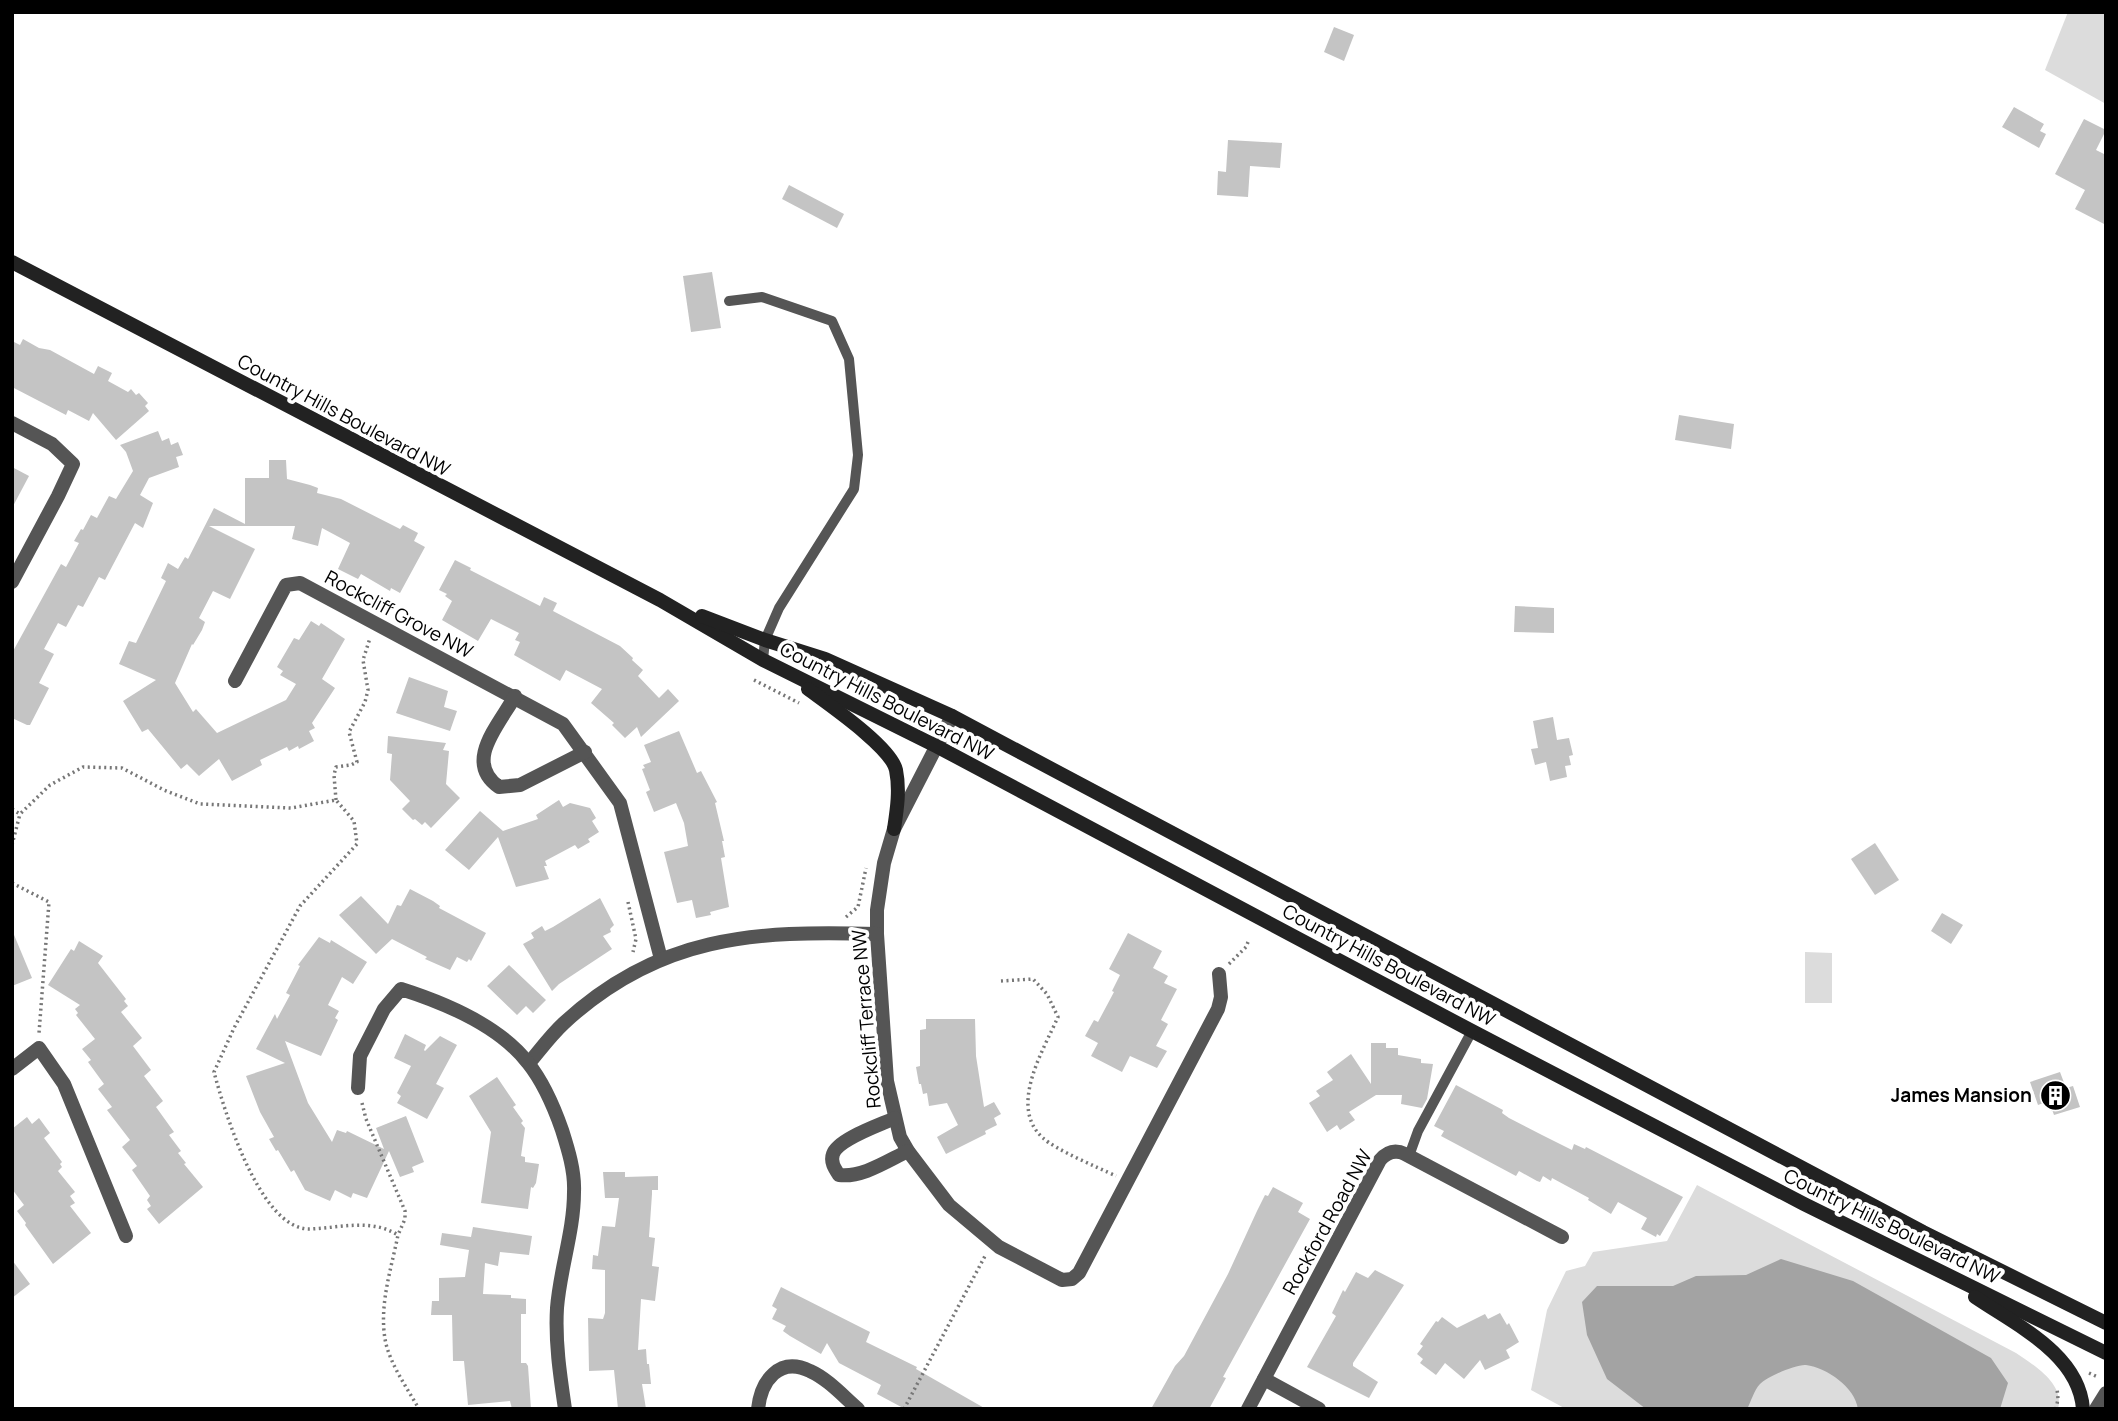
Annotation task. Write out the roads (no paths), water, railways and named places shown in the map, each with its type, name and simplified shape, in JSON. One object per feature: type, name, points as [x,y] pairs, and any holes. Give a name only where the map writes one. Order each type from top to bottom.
[{"type":"main road","name":"Country Hills Boulevard NW","points":[[12,262],[660,600],[763,660],[937,747],[1791,1198],[2106,1353]]},
{"type":"main road","name":"Country Hills Boulevard NW","points":[[660,600],[765,640],[825,659],[953,716],[1923,1232],[2106,1322]]},
{"type":"main road","points":[[784,670],[871,737],[896,766],[899,802],[894,829]]},
{"type":"main road","points":[[1927,1265],[2023,1330],[2064,1363],[2080,1388],[2084,1409]]},
{"type":"street","points":[[12,423],[52,444],[73,464],[12,582]]},
{"type":"street","name":"Rockcliff Grove NW","points":[[235,681],[286,585],[300,583],[563,724],[620,803],[661,958]]},
{"type":"street","points":[[515,696],[482,754],[482,768],[489,780],[499,787],[520,785],[585,752]]},
{"type":"street","name":"Rockcliff Terrace NW","points":[[953,716],[894,829],[884,863],[877,910],[887,1081],[895,1118],[900,1137],[908,1151],[949,1205],[992,1242],[1051,1275],[1062,1280],[1072,1279],[1079,1273],[1218,1009],[1221,997],[1219,974]]},
{"type":"street","points":[[528,1063],[563,1024],[594,999],[632,973],[661,958],[690,948],[753,936],[877,934]]},
{"type":"street","points":[[358,1088],[360,1056],[384,1009],[401,989],[432,999],[477,1022],[509,1043],[528,1063],[553,1105],[570,1159],[575,1189],[573,1219],[564,1256],[557,1308],[557,1359],[565,1409]]},
{"type":"street","points":[[12,1069],[39,1048],[64,1084],[127,1236]]},
{"type":"street","points":[[895,1118],[840,1144],[832,1155],[833,1165],[839,1175],[849,1176],[871,1169],[908,1151]]},
{"type":"street","name":"Rockford Road NW","points":[[1248,1409],[1380,1160],[1393,1152],[1409,1156]]},
{"type":"street","points":[[1409,1156],[1562,1237]]},
{"type":"street","points":[[758,1409],[761,1391],[768,1377],[788,1367],[810,1371],[858,1409]]},
{"type":"street","points":[[1264,1379],[1319,1409]]},
{"type":"street","points":[[2096,1409],[2106,1392]]},
{"type":"lane","points":[[729,301],[762,297],[832,321],[849,359],[858,455],[854,489],[779,608],[765,640],[763,660]]},
{"type":"lane","points":[[1409,1156],[1418,1131],[1472,1031]]},
{"type":"place","name":"James Mansion","points":[[2055,1095]]}]
